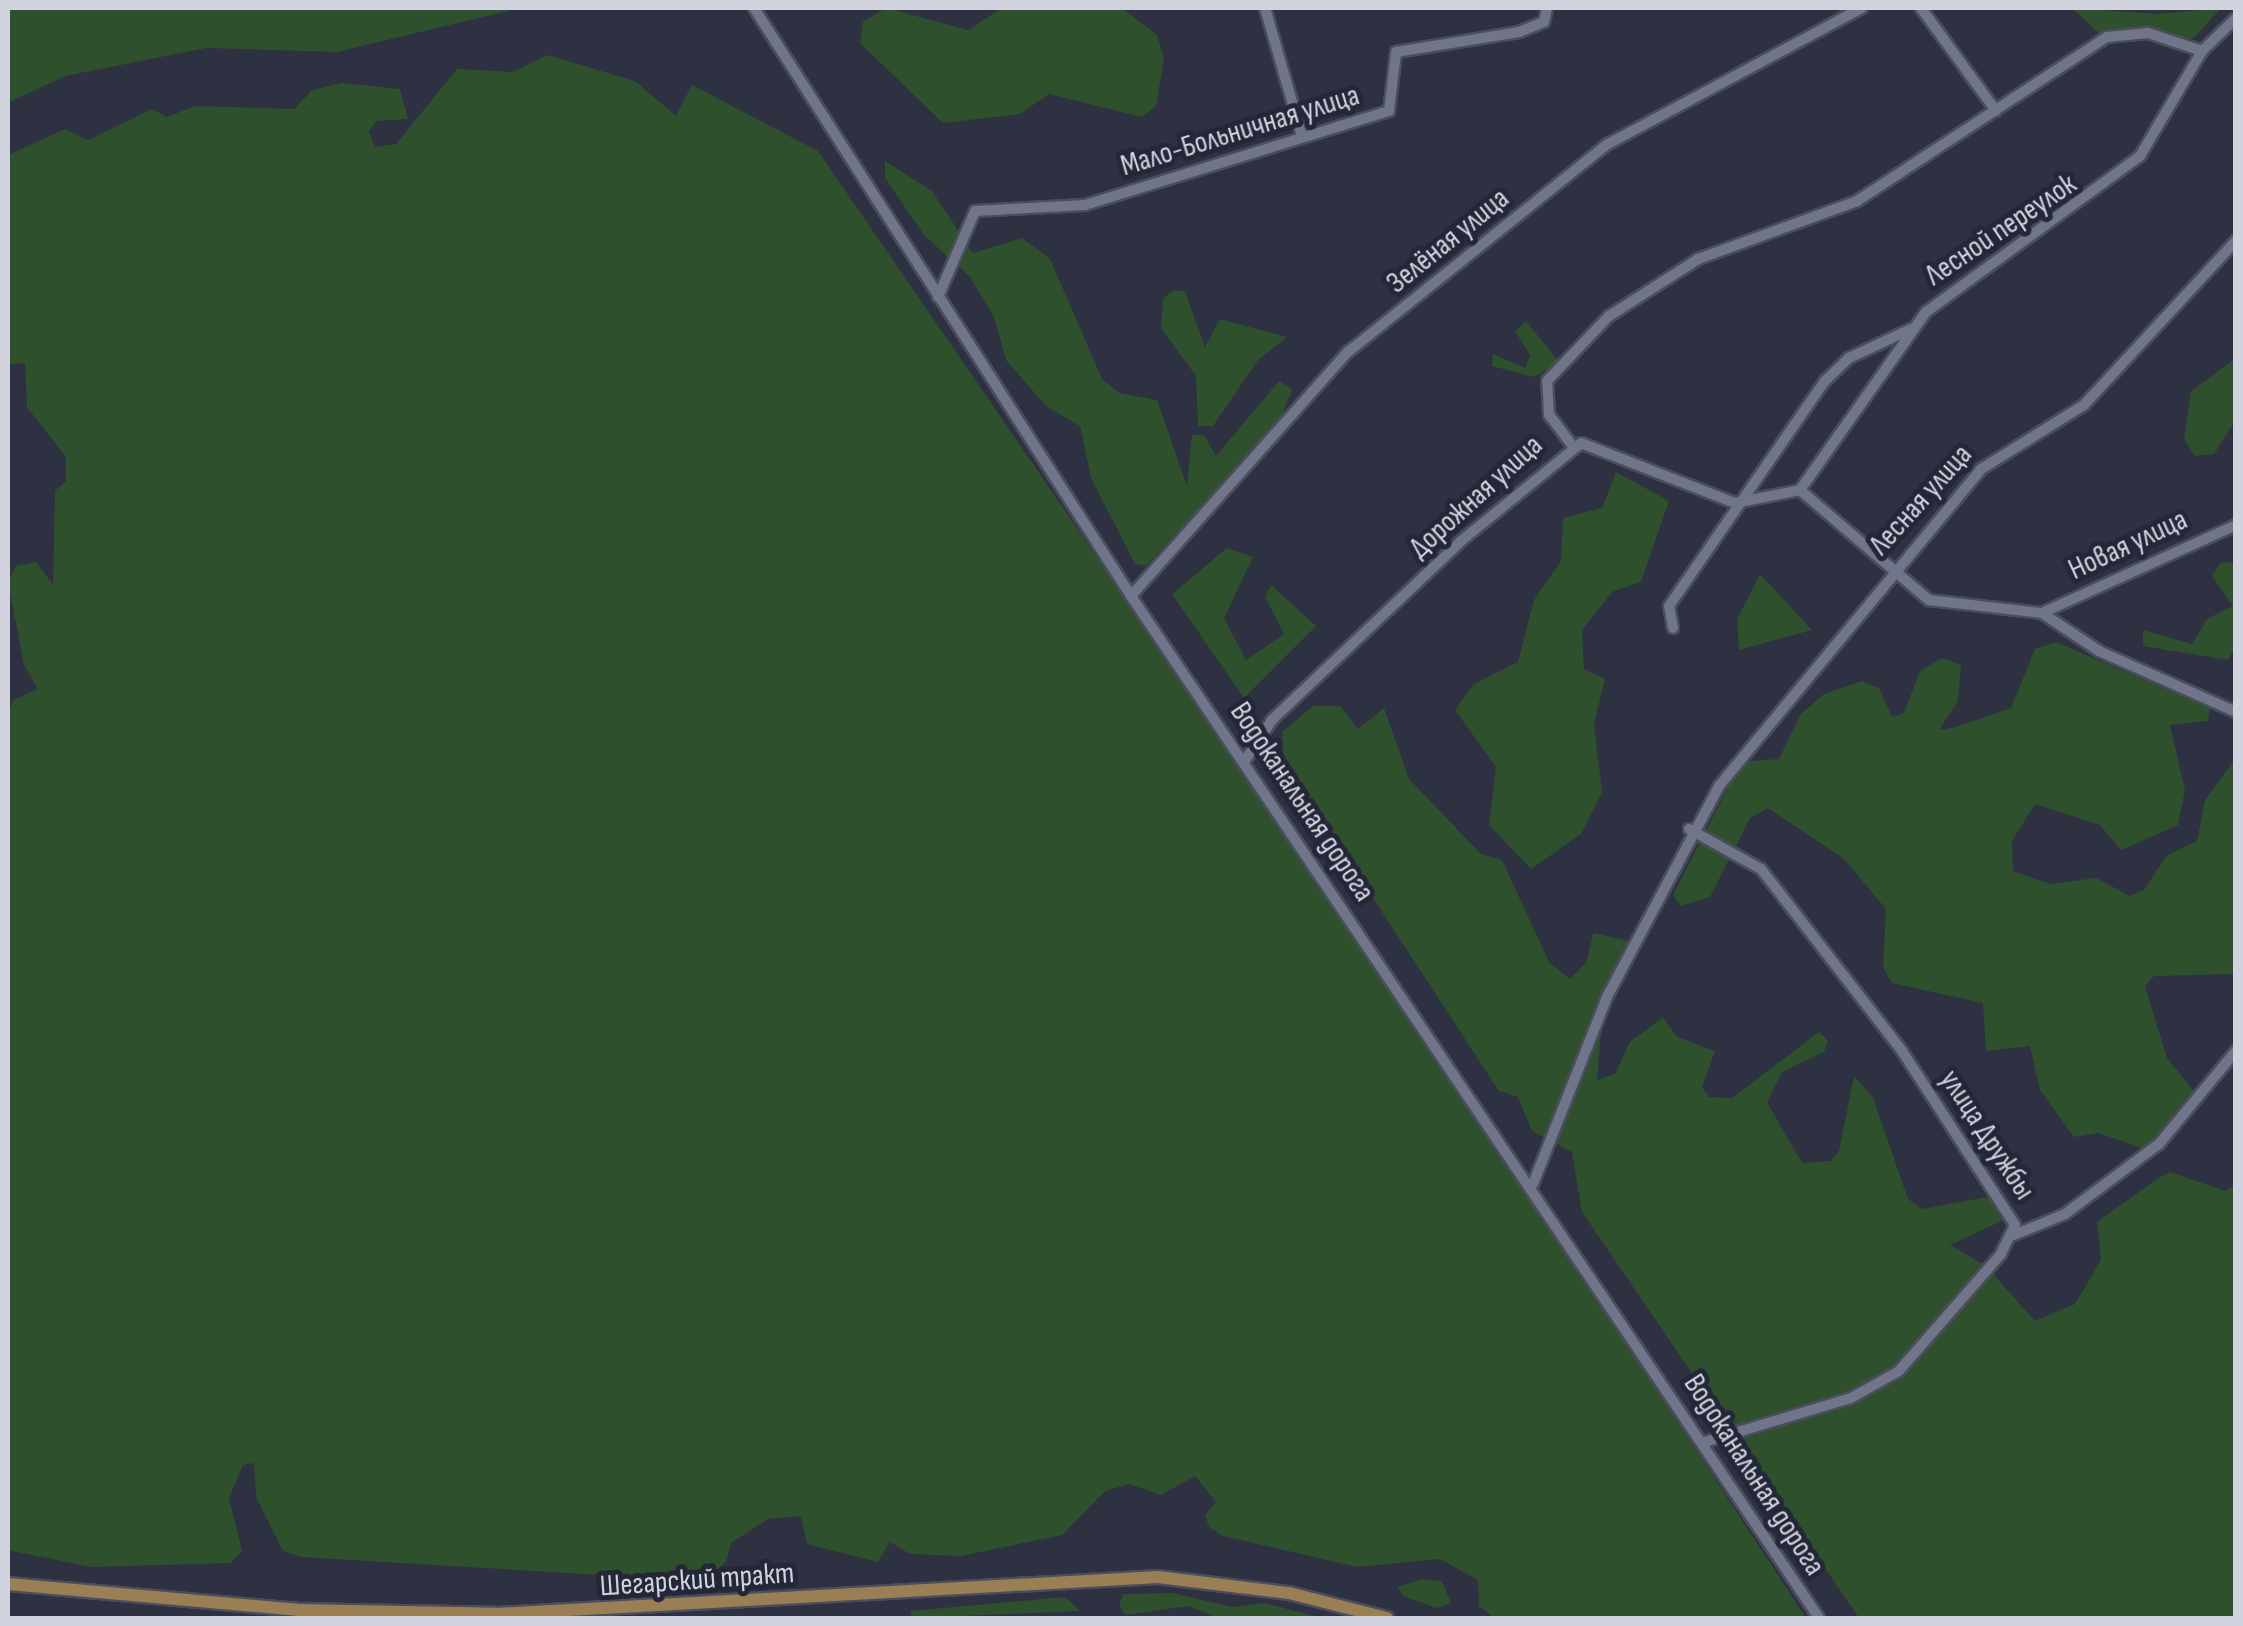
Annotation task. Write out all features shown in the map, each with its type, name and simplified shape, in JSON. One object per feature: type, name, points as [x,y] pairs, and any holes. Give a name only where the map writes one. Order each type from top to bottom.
[{"type":"main road","name":"Шегарский тракт","points":[[8,1584],[297,1610],[497,1614],[1130,1577],[1255,1587],[1387,1618]]},
{"type":"street","name":"Водоканальная дорога","points":[[754,8],[1131,596],[1533,1184],[1818,1618]]},
{"type":"street","points":[[1266,8],[1302,136]]},
{"type":"street","name":"Мало-Больничная улица","points":[[938,297],[975,211],[1085,205],[1389,111],[1396,52],[1520,32],[1544,22],[1547,8]]},
{"type":"street","name":"Зелёная улица","points":[[1131,596],[1348,352],[1608,144],[1862,8]]},
{"type":"street","points":[[1921,8],[1996,111]]},
{"type":"street","name":"Лесной переулок","points":[[1800,490],[1911,328],[1981,266],[2044,233],[2140,156],[2202,51],[2236,18]]},
{"type":"street","points":[[1572,445],[1549,415],[1547,381],[1609,316],[1727,245],[1858,201],[2107,37],[2148,33],[2202,51]]},
{"type":"street","name":"Лесная улица","points":[[1533,1184],[1608,995],[1689,829],[1719,786],[1818,675],[1891,571],[1996,454],[2084,405],[2236,240]]},
{"type":"street","points":[[1673,628],[1669,606],[1735,503],[1835,368],[1911,328]]},
{"type":"street","name":"Дорожная улица","points":[[1244,762],[1283,710],[1572,445],[1591,444],[1735,503]]},
{"type":"street","points":[[1735,503],[1800,490],[1891,571],[1940,605],[2042,613],[2099,651],[2233,707]]},
{"type":"street","name":"Новая улица","points":[[2042,613],[2236,525]]},
{"type":"street","name":"улица Дружбы","points":[[1689,829],[1760,869],[1902,1052],[2012,1214],[2014,1235],[1899,1371],[1851,1398],[1704,1442]]},
{"type":"street","points":[[2014,1235],[2064,1214],[2159,1144],[2236,1051]]},
{"type":"green space","points":[[8,8],[520,8],[337,52],[206,48],[65,76],[8,103]]},
{"type":"green space","points":[[886,8],[968,30],[1002,8],[1122,8],[1157,35],[1164,58],[1156,106],[1142,117],[1049,94],[1020,114],[943,123],[860,43],[863,22]]},
{"type":"green space","points":[[2072,8],[2158,14],[2221,8],[2194,38],[2181,40],[2155,28],[2099,33]]},
{"type":"green space","points":[[547,55],[635,81],[676,116],[692,85],[818,151],[1414,1019],[1806,1618],[1494,1618],[1479,1606],[1478,1580],[1440,1559],[1357,1567],[1223,1536],[1209,1527],[1205,1515],[1216,1502],[1195,1476],[1161,1495],[1129,1484],[1105,1491],[1062,1535],[961,1556],[910,1554],[890,1542],[878,1562],[807,1544],[801,1516],[768,1519],[731,1543],[726,1562],[705,1579],[301,1557],[283,1551],[256,1497],[254,1463],[243,1465],[229,1498],[242,1551],[230,1563],[91,1567],[8,1550],[8,715],[13,700],[38,689],[24,665],[8,582],[16,566],[36,562],[53,585],[55,491],[66,481],[66,457],[27,407],[25,363],[8,365],[8,155],[65,129],[88,140],[152,109],[167,117],[195,106],[294,109],[312,90],[342,83],[400,89],[408,119],[376,121],[369,132],[375,147],[396,144],[457,69],[513,72]]},
{"type":"green space","points":[[885,161],[932,191],[973,253],[1022,238],[1050,259],[1102,379],[1119,393],[1157,400],[1187,486],[1192,435],[1204,435],[1216,456],[1279,381],[1292,389],[1279,423],[1146,566],[1135,564],[1091,478],[1080,426],[1046,406],[1006,360],[994,317],[970,277],[924,235],[885,178]]},
{"type":"green space","points":[[1173,291],[1185,291],[1205,347],[1220,319],[1287,337],[1258,360],[1213,426],[1198,426],[1196,376],[1161,328],[1163,298]]},
{"type":"green space","points":[[1526,321],[1559,362],[1534,377],[1492,366],[1493,354],[1525,368],[1530,355],[1515,331]]},
{"type":"green space","points":[[2235,359],[2235,421],[2214,454],[2195,456],[2184,439],[2191,391]]},
{"type":"green space","points":[[1616,472],[1669,501],[1641,582],[1613,591],[1582,630],[1584,669],[1605,679],[1594,724],[1602,792],[1581,834],[1531,869],[1489,825],[1496,767],[1455,710],[1474,684],[1518,662],[1534,600],[1561,561],[1563,518],[1602,508]]},
{"type":"green space","points":[[1227,548],[1253,557],[1224,618],[1246,660],[1284,634],[1265,597],[1271,585],[1316,626],[1244,698],[1172,594]]},
{"type":"green space","points":[[2221,562],[2235,563],[2235,647],[2228,660],[2143,646],[2143,630],[2192,644],[2207,619],[2233,606],[2212,576]]},
{"type":"green space","points":[[1760,574],[1812,630],[1739,650],[1737,619]]},
{"type":"green space","points":[[2056,642],[2210,708],[2208,721],[2170,725],[2185,790],[2178,825],[2121,850],[2100,825],[2035,804],[2012,841],[2013,871],[2050,884],[2096,878],[2130,896],[2145,889],[2166,856],[2197,841],[2205,800],[2235,759],[2235,974],[2154,976],[2145,986],[2167,1058],[2194,1091],[2148,1150],[2098,1133],[2074,1137],[2040,1090],[2030,1046],[1986,1051],[1983,1003],[1892,983],[1883,967],[1886,909],[1844,859],[1768,808],[1750,818],[1710,897],[1681,906],[1673,895],[1741,762],[1779,759],[1801,714],[1824,694],[1862,681],[1879,688],[1892,717],[1904,713],[1920,671],[1942,658],[1961,665],[1958,701],[1939,730],[1956,727],[2011,708],[2035,649]]},
{"type":"green space","points":[[1313,706],[1340,706],[1358,729],[1384,708],[1409,779],[1481,854],[1502,860],[1549,962],[1570,979],[1587,961],[1593,933],[1630,941],[1634,962],[1602,1019],[1597,1080],[1615,1074],[1630,1042],[1663,1017],[1677,1037],[1715,1051],[1702,1087],[1709,1097],[1732,1098],[1819,1032],[1828,1041],[1824,1052],[1782,1072],[1767,1102],[1802,1163],[1831,1161],[1839,1151],[1854,1076],[1873,1098],[1908,1199],[1922,1209],[1987,1197],[2004,1207],[2004,1220],[1950,1245],[1986,1266],[2035,1321],[2075,1304],[2101,1260],[2097,1222],[2157,1179],[2170,1172],[2225,1191],[2235,1185],[2235,1618],[1859,1618],[1582,1212],[1572,1152],[1532,1131],[1518,1097],[1499,1091],[1284,762],[1282,732]]},
{"type":"green space","points":[[1422,1579],[1442,1581],[1451,1603],[1437,1608],[1403,1596],[1398,1587]]},
{"type":"green space","points":[[1172,1593],[1233,1607],[1264,1603],[1322,1618],[1215,1617],[1188,1606],[1125,1615],[1119,1605],[1123,1594]]},
{"type":"green space","points":[[1065,1597],[1080,1611],[912,1618],[910,1611]]}]
